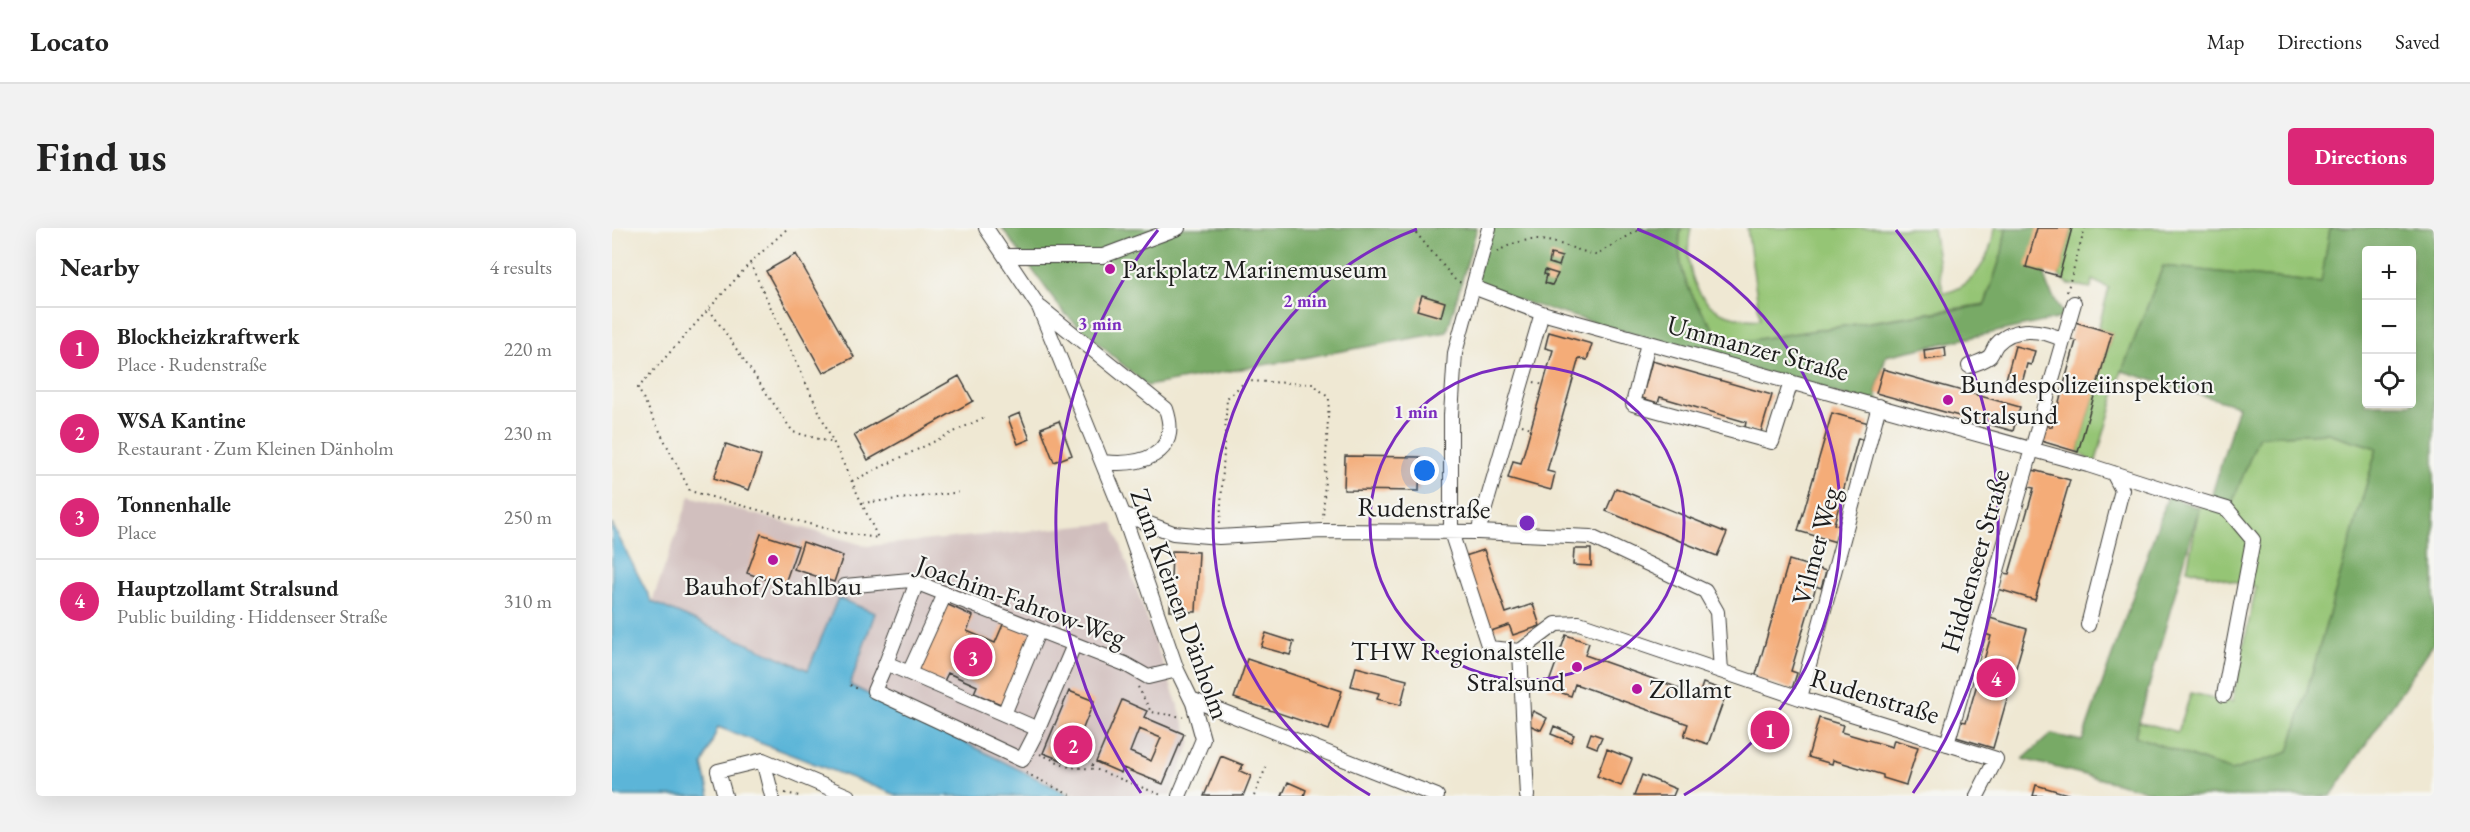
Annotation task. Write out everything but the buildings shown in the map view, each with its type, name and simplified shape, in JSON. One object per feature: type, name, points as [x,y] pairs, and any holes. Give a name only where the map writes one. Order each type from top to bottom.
[{"type":"street","name":"Zum Kleinen Dänholm","points":[[986,228],[1039,307],[1103,462],[1177,670],[1191,699],[1203,739],[1179,796]]},
{"type":"street","points":[[1005,256],[1103,256],[1178,228]]},
{"type":"street","points":[[1489,228],[1455,353],[1451,415],[1451,532],[1489,648],[1520,651],[1527,796]]},
{"type":"street","name":"Ummanzer Straße","points":[[1473,287],[1542,313],[1879,406],[2113,473],[2227,509],[2253,540],[2224,695]]},
{"type":"street","name":"Hiddenseer Straße","points":[[1947,744],[2074,303]]},
{"type":"street","name":"Zum Kleinen Dänholm","points":[[1039,307],[1166,409],[1172,425],[1169,441],[1152,457],[1126,464],[1103,462]]},
{"type":"street","points":[[1478,532],[1542,313]]},
{"type":"street","points":[[1969,366],[1989,358],[1997,343],[2013,334],[2031,330],[2046,332],[2063,340]]},
{"type":"street","points":[[1648,343],[1633,404],[1643,407],[1772,442],[1791,382]]},
{"type":"street","name":"Vilmer Weg","points":[[1800,698],[1879,406]]},
{"type":"street","points":[[2088,625],[2122,490],[2113,473]]},
{"type":"street","name":"Rudenstraße","points":[[1123,514],[1173,533],[1219,537],[1322,531],[1478,532],[1592,537],[1705,591],[1717,612],[1721,671]]},
{"type":"street","name":"Joachim-Fahrow-Weg","points":[[845,586],[910,580],[1038,632],[1125,664],[1148,677],[1177,670]]},
{"type":"street","points":[[917,582],[874,690],[1022,760],[1038,729],[1074,645]]},
{"type":"street","points":[[909,673],[945,594]]},
{"type":"street","name":"Rudenstraße","points":[[1520,651],[1556,624],[1579,623],[1800,698],[1947,744]]},
{"type":"street","points":[[1005,714],[1038,632]]},
{"type":"street","points":[[886,663],[1038,729]]},
{"type":"street","points":[[1191,699],[1437,796]]},
{"type":"street","points":[[1947,744],[1996,759],[1977,796]]},
{"type":"street","points":[[763,760],[772,796]]},
{"type":"street","points":[[725,796],[718,771],[763,760],[848,796]]},
{"type":"path","points":[[750,263],[878,538],[838,532],[690,491],[638,388],[750,263],[788,228]]},
{"type":"path","points":[[1412,228],[1456,281],[1473,287]]},
{"type":"path","points":[[1479,264],[1510,243],[1536,238],[1595,255],[1642,228]]},
{"type":"path","points":[[2074,303],[2066,295],[2085,228]]},
{"type":"path","points":[[709,309],[793,432],[834,443]]},
{"type":"path","points":[[1219,537],[1227,398],[1246,381],[1313,384],[1329,398],[1322,531]]},
{"type":"path","points":[[852,481],[985,417]]},
{"type":"path","points":[[862,503],[963,492]]},
{"type":"path","points":[[1125,664],[1151,712],[1198,720]]},
{"type":"path","points":[[1079,747],[1095,769]]},
{"type":"path","points":[[1028,749],[1069,767],[1095,769],[1164,796]]},
{"type":"path","points":[[1254,796],[1267,765]]},
{"type":"shaded area","points":[[690,496],[867,546],[1113,523],[1191,742],[1170,796],[1078,796],[652,602]]},
{"type":"green space","points":[[1002,228],[1477,228],[1447,332],[1147,386],[1064,313]]},
{"type":"green space","points":[[1489,228],[1681,228],[1680,261],[1684,276],[1697,304],[1725,344],[1985,305],[2002,253],[2006,228],[2037,228],[2047,286],[2065,317],[1886,356],[1876,392],[1879,406],[1473,287]]},
{"type":"green space","points":[[1681,228],[1691,228],[1690,269],[1700,293],[1719,311],[1753,320],[1760,319],[1747,228],[1933,228],[1943,293],[1954,290],[1972,278],[1985,260],[1994,228],[2006,228],[2002,253],[1985,304],[1725,344],[1697,304],[1684,276],[1679,245]]},
{"type":"green space","points":[[2072,228],[2330,228],[2322,283],[2163,266],[2122,371],[2095,464],[2078,452],[2112,333],[2098,329],[2109,288],[2092,280],[2091,288],[2069,284],[2059,276]]},
{"type":"green space","points":[[2330,228],[2434,228],[2434,643],[2331,796],[2151,796],[2151,792],[2023,759],[2051,734],[2082,741],[2168,496],[2199,508],[2135,736],[2231,771],[2289,752],[2377,448],[2328,433],[2259,436],[2232,503],[2211,498],[2238,406],[2122,371],[2163,266],[2321,283]]},
{"type":"green space","points":[[2328,433],[2377,448],[2289,753],[2231,771],[2135,736],[2137,721],[2178,732],[2191,693],[2232,702],[2256,587],[2187,569],[2199,508],[2211,498],[2232,503],[2258,436]]},
{"type":"water","points":[[612,524],[652,602],[808,670],[838,598],[875,613],[850,685],[1072,796],[899,796],[718,727],[703,765],[710,796],[612,796]]},
{"type":"place","name":"Parkplatz Marinemuseum","points":[[1110,269]]},
{"type":"place","name":"Bundespolizeiinspektion Stralsund","points":[[1948,400]]},
{"type":"place","name":"Bauhof/Stahlbau","points":[[773,560]]},
{"type":"place","name":"Tonnenhalle","points":[[973,657]]},
{"type":"place","name":"THW Regionalstelle Stralsund","points":[[1577,667]]},
{"type":"place","name":"Hauptzollamt Stralsund","points":[[1996,678]]},
{"type":"place","name":"Zollamt","points":[[1637,689]]},
{"type":"place","name":"Blockheizkraftwerk","points":[[1770,730]]},
{"type":"place","name":"WSA Kantine","points":[[1073,745]]}]
